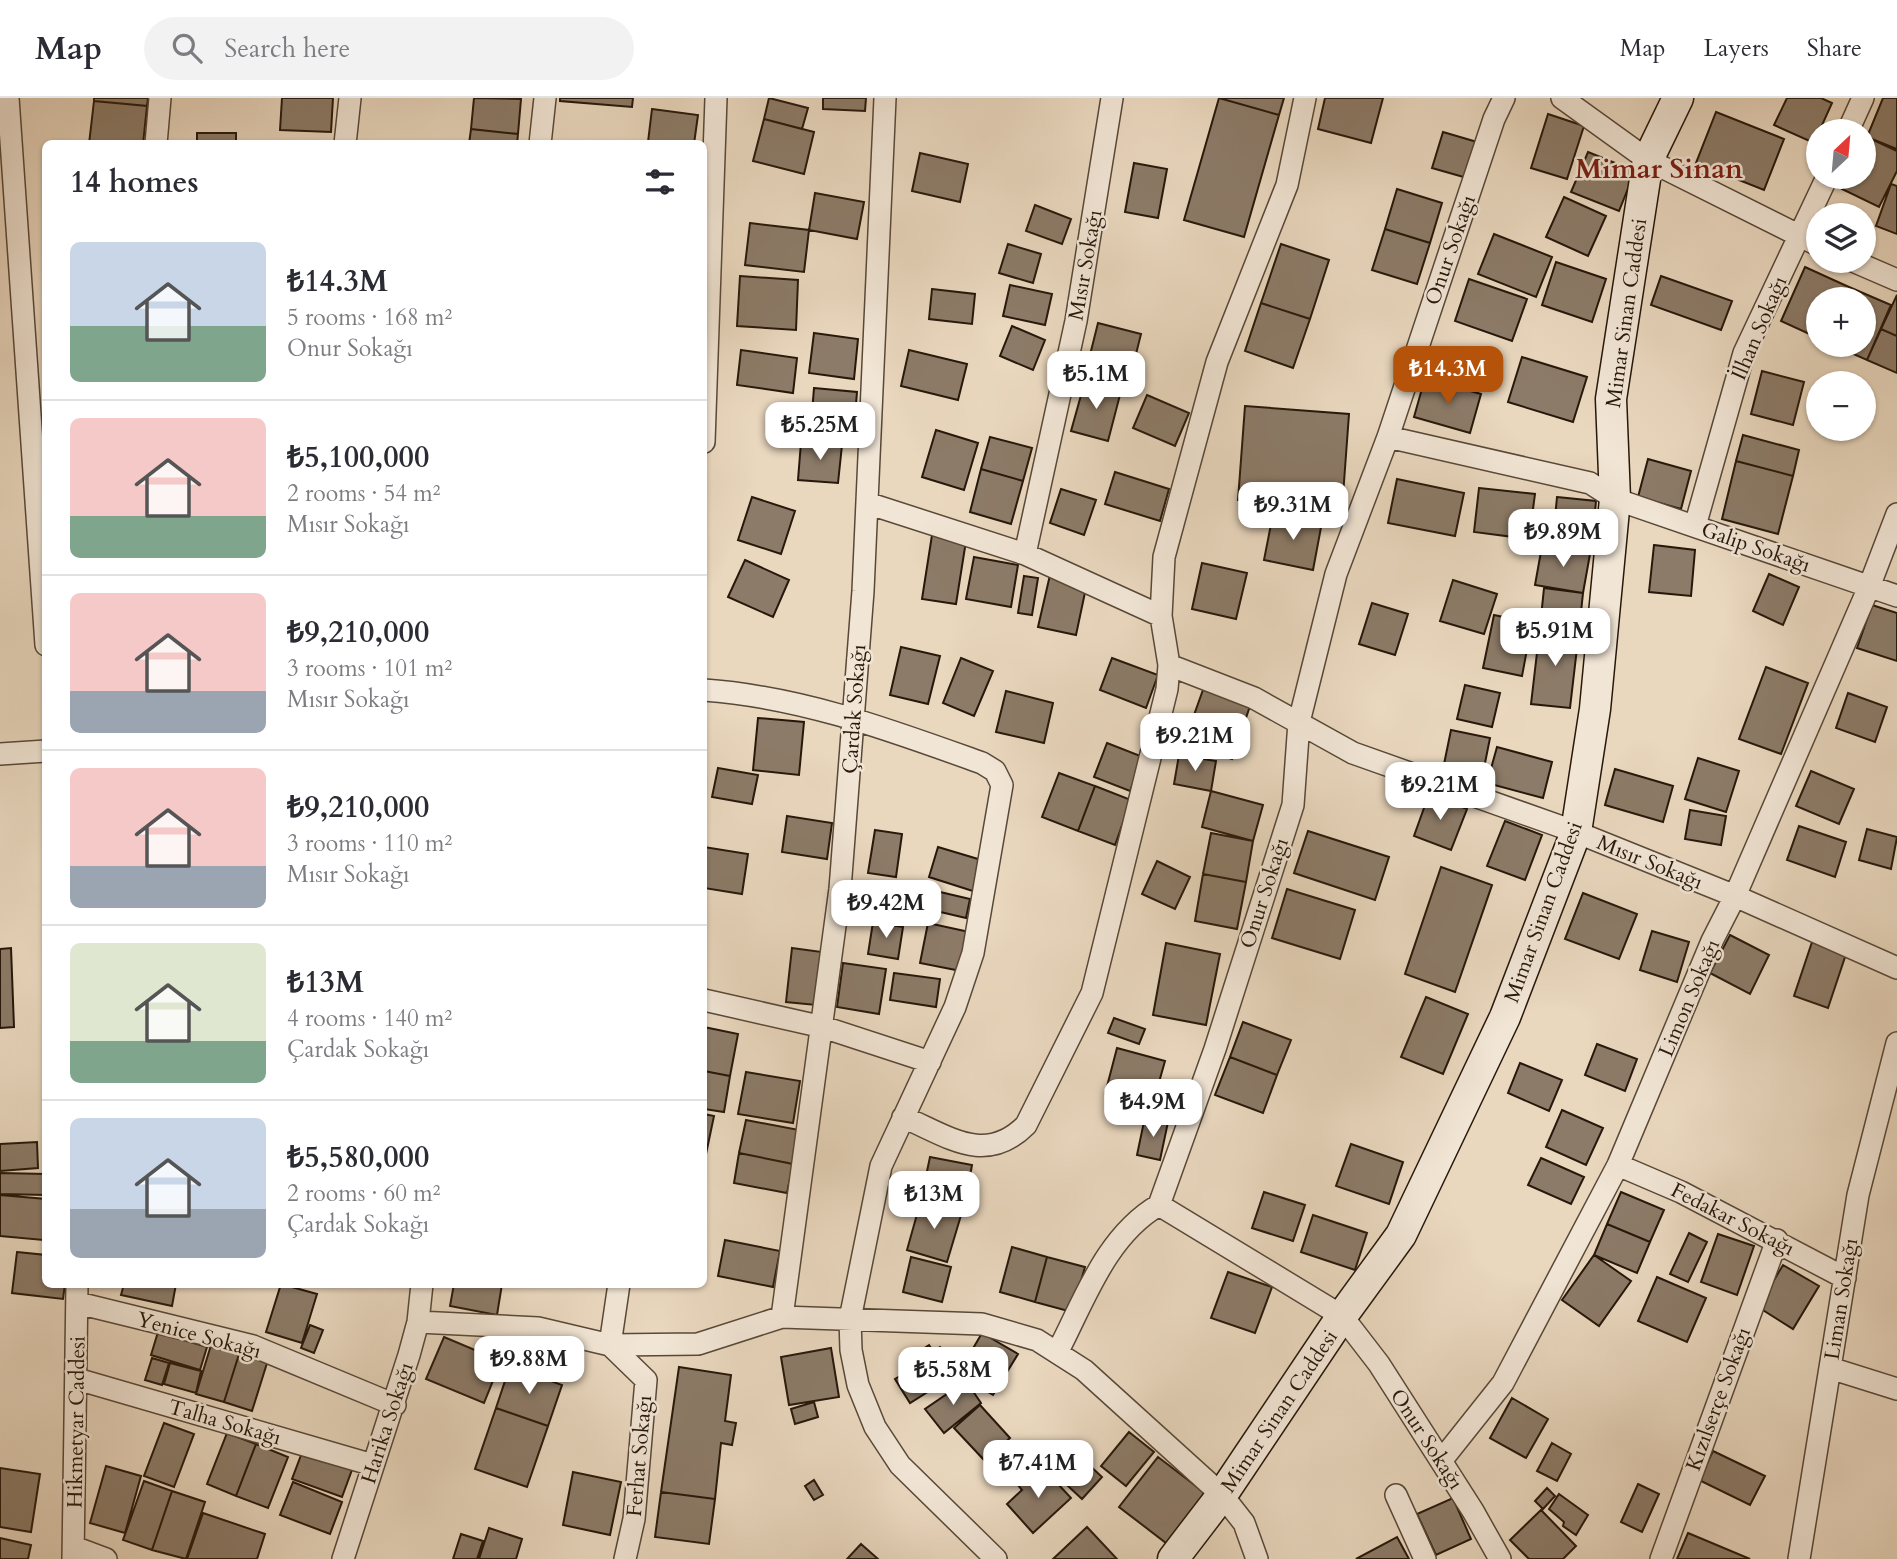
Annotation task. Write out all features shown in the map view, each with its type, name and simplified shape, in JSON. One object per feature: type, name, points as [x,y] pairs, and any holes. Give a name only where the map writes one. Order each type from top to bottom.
[{"type":"street","points":[[8,98],[37,384],[42,529]]},
{"type":"street","points":[[156,140],[160,98]]},
{"type":"street","points":[[345,140],[349,98]]},
{"type":"street","points":[[540,140],[545,98]]},
{"type":"street","points":[[707,356],[716,98]]},
{"type":"street","name":"Çardak Sokağı","points":[[782,1317],[841,889],[867,503],[885,98]]},
{"type":"street","name":"Mısır Sokağı","points":[[1025,554],[1076,321],[1112,98]]},
{"type":"street","points":[[903,1117],[980,1147],[998,1145],[1012,1139],[1026,1125],[1091,993],[1167,690],[1169,665],[1161,616],[1164,557],[1217,362],[1287,185],[1305,98]]},
{"type":"street","name":"Onur Sokağı","points":[[1500,1559],[1379,1364],[1342,1316],[1159,1205],[1214,1049],[1293,804],[1298,722],[1336,574],[1388,437],[1494,119],[1504,98]]},
{"type":"street","points":[[1562,98],[1648,160],[1806,240]]},
{"type":"street","name":"Mimar Sinan Caddesi","points":[[1173,1559],[1222,1495],[1342,1316],[1401,1235],[1505,1017],[1576,832],[1595,709],[1615,499],[1611,399],[1648,160],[1678,98]]},
{"type":"street","points":[[1853,119],[1863,98]]},
{"type":"street","name":"İlhan Sokağı","points":[[1695,526],[1744,353],[1820,189]]},
{"type":"street","points":[[1876,271],[1897,280]]},
{"type":"street","name":"Galip Sokağı","points":[[1388,437],[1590,483],[1615,499],[1897,596]]},
{"type":"street","points":[[867,503],[1025,554],[1161,616]]},
{"type":"street","name":"Limon Sokağı","points":[[1441,1461],[1503,1382],[1618,1165],[1869,587],[1897,514]]},
{"type":"street","name":"Mısır Sokağı","points":[[1169,665],[1254,698],[1353,753],[1576,832],[1735,896],[1897,968]]},
{"type":"street","points":[[707,690],[784,699],[853,717],[982,763],[995,771],[1002,785],[973,953],[955,1007],[881,1166],[850,1319],[851,1350],[858,1385],[876,1427],[900,1465],[996,1559]]},
{"type":"street","points":[[0,754],[42,751]]},
{"type":"street","points":[[707,1001],[823,1027],[930,1062]]},
{"type":"street","name":"Liman Sokağı","points":[[1803,1558],[1858,1195],[1897,1043]]},
{"type":"street","name":"Fedakar Sokağı","points":[[1618,1165],[1681,1192],[1845,1278]]},
{"type":"street","points":[[1058,1352],[1113,1246],[1133,1223],[1159,1205]]},
{"type":"street","name":"Kızılserçe Sokağı","points":[[1661,1559],[1777,1240]]},
{"type":"street","name":"Harika Sokağı","points":[[343,1559],[395,1405],[418,1322],[422,1288]]},
{"type":"street","points":[[610,1345],[618,1288]]},
{"type":"street","name":"Hikmetyar Caddesi","points":[[74,1553],[77,1294]]},
{"type":"street","name":"Yenice Sokağı","points":[[77,1294],[253,1346],[395,1405]]},
{"type":"street","points":[[418,1322],[538,1328],[610,1345],[698,1344],[782,1317],[982,1324],[1012,1330],[1058,1352],[1084,1370],[1222,1495],[1244,1523],[1257,1559]]},
{"type":"street","name":"Ferhat Sokağı","points":[[610,1345],[646,1380],[634,1519],[625,1559]]},
{"type":"street","points":[[1830,1368],[1897,1389]]},
{"type":"street","name":"Talha Sokağı","points":[[77,1379],[373,1465]]},
{"type":"street","points":[[1396,1495],[1425,1559]]},
{"type":"street","points":[[74,1553],[106,1559]]},
{"type":"building","points":[[94,98],[148,98],[147,106],[94,101]]},
{"type":"building","points":[[282,98],[333,98],[331,132],[280,130]]},
{"type":"building","points":[[474,98],[521,99],[518,134],[471,129]]},
{"type":"building","points":[[560,98],[633,98],[632,107],[560,101]]},
{"type":"building","points":[[769,98],[808,108],[802,129],[764,119]]},
{"type":"building","points":[[823,98],[866,98],[865,111],[823,109]]},
{"type":"building","points":[[1219,98],[1279,115],[1244,237],[1184,220]]},
{"type":"building","points":[[1219,98],[1284,98],[1279,115]]},
{"type":"building","points":[[1325,98],[1383,98],[1371,143],[1318,129]]},
{"type":"building","points":[[1787,98],[1821,98],[1832,103],[1825,119],[1806,119],[1806,139],[1774,125]]},
{"type":"building","points":[[1883,98],[1897,98],[1897,149],[1876,141],[1874,119]]},
{"type":"building","points":[[94,101],[147,106],[143,140],[89,140]]},
{"type":"building","points":[[652,109],[698,115],[695,140],[648,140]]},
{"type":"building","points":[[1716,112],[1784,139],[1764,190],[1696,163]]},
{"type":"building","points":[[1548,114],[1584,126],[1567,179],[1531,168]]},
{"type":"building","points":[[764,119],[814,132],[804,174],[753,161]]},
{"type":"building","points":[[471,129],[518,134],[517,140],[470,140]]},
{"type":"building","points":[[1443,132],[1477,142],[1467,178],[1432,168]]},
{"type":"building","points":[[197,133],[236,133],[236,140],[197,140]]},
{"type":"building","points":[[1876,141],[1897,151],[1897,171],[1879,207],[1876,203],[1842,189],[1876,189]]},
{"type":"building","points":[[1588,152],[1635,171],[1619,211],[1571,192]]},
{"type":"building","points":[[920,153],[968,164],[960,202],[912,191]]},
{"type":"building","points":[[1134,163],[1167,169],[1158,218],[1125,212]]},
{"type":"building","points":[[1891,184],[1897,186],[1897,234],[1876,226]]},
{"type":"building","points":[[1397,189],[1442,203],[1430,243],[1385,229]]},
{"type":"building","points":[[815,193],[864,202],[857,239],[809,230]]},
{"type":"building","points":[[1564,197],[1606,216],[1588,256],[1546,237]]},
{"type":"building","points":[[1035,205],[1071,219],[1062,244],[1026,231]]},
{"type":"building","points":[[750,223],[809,230],[804,272],[745,265]]},
{"type":"building","points":[[1385,229],[1430,243],[1417,284],[1372,270]]},
{"type":"building","points":[[1494,234],[1552,257],[1536,297],[1478,274]]},
{"type":"building","points":[[1008,244],[1041,254],[1033,283],[999,273]]},
{"type":"building","points":[[1281,244],[1329,260],[1310,319],[1261,303]]},
{"type":"building","points":[[1556,262],[1606,279],[1592,322],[1542,305]]},
{"type":"building","points":[[1805,267],[1806,273],[1818,273],[1849,287],[1806,287],[1806,332],[1781,321]]},
{"type":"building","points":[[740,276],[798,280],[796,330],[737,326]]},
{"type":"building","points":[[1661,276],[1732,301],[1721,330],[1651,305]]},
{"type":"building","points":[[1469,279],[1527,299],[1512,341],[1455,321]]},
{"type":"building","points":[[1010,285],[1052,294],[1045,325],[1003,316]]},
{"type":"building","points":[[932,289],[975,294],[972,324],[929,319]]},
{"type":"building","points":[[1897,295],[1897,336],[1881,329]]},
{"type":"building","points":[[1876,299],[1891,305],[1876,339]]},
{"type":"building","points":[[1261,303],[1310,319],[1293,368],[1245,351]]},
{"type":"building","points":[[1098,323],[1141,334],[1130,378],[1087,367]]},
{"type":"building","points":[[1012,326],[1045,340],[1033,370],[1000,356]]},
{"type":"building","points":[[1881,329],[1897,336],[1897,373],[1867,360],[1868,357],[1876,357],[1876,340]]},
{"type":"building","points":[[814,333],[858,339],[854,379],[809,373]]},
{"type":"building","points":[[741,350],[797,358],[793,393],[737,385]]},
{"type":"building","points":[[909,350],[967,364],[958,400],[901,386]]},
{"type":"building","points":[[1522,357],[1587,377],[1573,422],[1508,402]]},
{"type":"building","points":[[1762,371],[1804,382],[1793,425],[1751,414]]},
{"type":"building","points":[[1425,378],[1481,394],[1470,433],[1414,417]]},
{"type":"building","points":[[1085,381],[1121,391],[1108,441],[1071,431]]},
{"type":"building","points":[[814,388],[857,392],[854,428],[811,425]]},
{"type":"building","points":[[1147,395],[1189,413],[1175,446],[1133,428]]},
{"type":"building","points":[[1245,406],[1349,414],[1342,509],[1238,500]]},
{"type":"building","points":[[936,430],[978,443],[964,490],[922,477]]},
{"type":"building","points":[[1743,435],[1799,450],[1793,476],[1736,461]]},
{"type":"building","points":[[990,437],[1032,448],[1023,481],[981,469]]},
{"type":"building","points":[[801,442],[842,445],[838,483],[798,480]]},
{"type":"building","points":[[1648,459],[1691,471],[1681,509],[1638,497]]},
{"type":"building","points":[[1736,461],[1793,476],[1778,534],[1722,519]]},
{"type":"building","points":[[981,469],[1023,481],[1011,524],[970,512]]},
{"type":"building","points":[[1115,472],[1169,489],[1160,521],[1105,504]]},
{"type":"building","points":[[1397,479],[1464,493],[1455,536],[1388,523]]},
{"type":"building","points":[[1479,488],[1535,494],[1529,539],[1474,532]]},
{"type":"building","points":[[1061,489],[1096,500],[1084,535],[1050,523]]},
{"type":"building","points":[[752,497],[795,511],[781,554],[738,540]]},
{"type":"building","points":[[1557,497],[1596,501],[1592,543],[1553,539]]},
{"type":"building","points":[[1273,514],[1322,522],[1313,570],[1264,560]]},
{"type":"building","points":[[932,535],[966,541],[956,604],[922,599]]},
{"type":"building","points":[[1654,545],[1695,550],[1691,596],[1649,592]]},
{"type":"building","points":[[1542,546],[1590,554],[1583,593],[1535,585]]},
{"type":"building","points":[[974,557],[1018,565],[1011,607],[966,599]]},
{"type":"building","points":[[745,560],[789,580],[773,617],[728,597]]},
{"type":"building","points":[[1202,563],[1247,573],[1236,619],[1192,609]]},
{"type":"building","points":[[1769,574],[1799,587],[1783,625],[1753,611]]},
{"type":"building","points":[[1050,575],[1087,583],[1076,635],[1038,627]]},
{"type":"building","points":[[1024,576],[1038,578],[1032,615],[1018,613]]},
{"type":"building","points":[[1453,580],[1497,594],[1484,634],[1440,621]]},
{"type":"building","points":[[1544,588],[1583,593],[1579,631],[1540,627]]},
{"type":"building","points":[[1372,603],[1408,614],[1395,655],[1359,644]]},
{"type":"building","points":[[1872,605],[1897,613],[1897,661],[1857,648]]},
{"type":"building","points":[[1494,615],[1532,623],[1522,676],[1483,668]]},
{"type":"building","points":[[1540,627],[1579,631],[1570,708],[1531,704]]},
{"type":"building","points":[[901,647],[940,656],[928,704],[890,695]]},
{"type":"building","points":[[961,658],[993,671],[974,716],[943,703]]},
{"type":"building","points":[[1112,658],[1158,675],[1146,708],[1100,690]]},
{"type":"building","points":[[1766,667],[1808,683],[1781,754],[1739,739]]},
{"type":"building","points":[[1465,685],[1500,693],[1492,727],[1457,719]]},
{"type":"building","points":[[1204,687],[1251,703],[1232,759],[1184,743]]},
{"type":"building","points":[[1006,691],[1053,703],[1044,743],[996,732]]},
{"type":"building","points":[[1848,693],[1887,707],[1875,742],[1836,728]]},
{"type":"building","points":[[758,718],[804,722],[799,775],[753,770]]},
{"type":"building","points":[[1451,730],[1490,738],[1482,778],[1443,769]]},
{"type":"building","points":[[1107,743],[1143,757],[1130,791],[1094,777]]},
{"type":"building","points":[[1497,747],[1552,762],[1543,798],[1487,783]]},
{"type":"building","points":[[1179,755],[1216,761],[1211,791],[1174,784]]},
{"type":"building","points":[[1698,758],[1739,771],[1726,812],[1685,799]]},
{"type":"building","points":[[718,768],[758,775],[752,804],[712,797]]},
{"type":"building","points":[[1615,769],[1673,786],[1663,822],[1605,805]]},
{"type":"building","points":[[1811,771],[1854,789],[1839,824],[1796,806]]},
{"type":"building","points":[[1059,773],[1095,786],[1078,831],[1042,817]]},
{"type":"building","points":[[1095,786],[1131,800],[1115,845],[1078,831]]},
{"type":"building","points":[[1211,791],[1263,805],[1253,841],[1202,827]]},
{"type":"building","points":[[1429,794],[1467,809],[1451,850],[1414,836]]},
{"type":"building","points":[[1690,810],[1726,816],[1721,845],[1685,839]]},
{"type":"building","points":[[787,816],[832,823],[827,859],[782,852]]},
{"type":"building","points":[[1505,821],[1542,835],[1525,880],[1487,866]]},
{"type":"building","points":[[1799,826],[1846,842],[1835,877],[1787,860]]},
{"type":"building","points":[[1867,829],[1897,837],[1891,869],[1859,860]]},
{"type":"building","points":[[875,830],[902,834],[896,877],[868,873]]},
{"type":"building","points":[[1308,831],[1389,857],[1375,900],[1294,873]]},
{"type":"building","points":[[1211,833],[1253,841],[1246,882],[1203,874]]},
{"type":"building","points":[[707,847],[748,854],[742,894],[707,888]]},
{"type":"building","points":[[938,847],[988,862],[979,893],[929,877]]},
{"type":"building","points":[[1157,861],[1190,877],[1175,909],[1142,894]]},
{"type":"building","points":[[1441,867],[1492,885],[1455,992],[1405,974]]},
{"type":"building","points":[[1203,874],[1246,882],[1237,929],[1195,921]]},
{"type":"building","points":[[873,884],[910,890],[905,919],[868,912]]},
{"type":"building","points":[[923,888],[970,899],[966,918],[919,907]]},
{"type":"building","points":[[1287,889],[1355,910],[1340,959],[1272,938]]},
{"type":"building","points":[[1583,893],[1637,914],[1619,959],[1565,939]]},
{"type":"building","points":[[873,922],[903,927],[898,959],[868,954]]},
{"type":"building","points":[[928,923],[974,933],[966,972],[920,963]]},
{"type":"building","points":[[1652,931],[1689,942],[1677,982],[1640,970]]},
{"type":"building","points":[[1730,935],[1769,955],[1750,994],[1710,973]]},
{"type":"building","points":[[1812,942],[1846,954],[1828,1008],[1794,996]]},
{"type":"building","points":[[1166,943],[1220,954],[1206,1025],[1153,1015]]},
{"type":"building","points":[[11,948],[14,1027],[0,1028],[0,949]]},
{"type":"building","points":[[792,948],[822,952],[816,1005],[786,1002]]},
{"type":"building","points":[[843,963],[886,969],[879,1014],[837,1007]]},
{"type":"building","points":[[894,973],[940,979],[936,1007],[890,1000]]},
{"type":"building","points":[[1426,997],[1468,1014],[1443,1074],[1401,1057]]},
{"type":"building","points":[[1114,1018],[1145,1029],[1139,1044],[1108,1033]]},
{"type":"building","points":[[1243,1022],[1291,1040],[1277,1075],[1230,1057]]},
{"type":"building","points":[[707,1028],[738,1034],[730,1076],[707,1072]]},
{"type":"building","points":[[1597,1044],[1637,1059],[1625,1091],[1585,1075]]},
{"type":"building","points":[[1117,1048],[1165,1061],[1152,1107],[1105,1094]]},
{"type":"building","points":[[1230,1057],[1277,1075],[1263,1113],[1215,1095]]},
{"type":"building","points":[[1520,1063],[1562,1080],[1549,1111],[1508,1093]]},
{"type":"building","points":[[707,1072],[730,1076],[724,1112],[707,1109]]},
{"type":"building","points":[[746,1072],[800,1081],[793,1123],[738,1114]]},
{"type":"building","points":[[1562,1110],[1603,1128],[1586,1165],[1546,1147]]},
{"type":"building","points":[[707,1115],[714,1116],[707,1149]]},
{"type":"building","points":[[1145,1117],[1168,1122],[1160,1160],[1137,1155]]},
{"type":"building","points":[[746,1120],[799,1130],[793,1164],[739,1153]]},
{"type":"building","points":[[37,1142],[38,1168],[0,1171],[0,1144]]},
{"type":"building","points":[[1351,1144],[1403,1162],[1389,1204],[1336,1186]]},
{"type":"building","points":[[739,1153],[793,1164],[787,1193],[734,1183]]},
{"type":"building","points":[[930,1157],[972,1165],[964,1209],[921,1200]]},
{"type":"building","points":[[1541,1158],[1584,1177],[1571,1204],[1528,1185]]},
{"type":"building","points":[[0,1173],[42,1174],[42,1195],[0,1194]]},
{"type":"building","points":[[1264,1192],[1305,1205],[1293,1241],[1252,1228]]},
{"type":"building","points":[[1621,1192],[1664,1210],[1650,1242],[1607,1224]]},
{"type":"building","points":[[0,1195],[42,1199],[42,1240],[0,1236]]},
{"type":"building","points":[[921,1200],[962,1212],[947,1262],[907,1250]]},
{"type":"building","points":[[1313,1215],[1367,1233],[1355,1270],[1301,1252]]},
{"type":"building","points":[[1607,1224],[1650,1242],[1637,1273],[1594,1255]]},
{"type":"building","points":[[1689,1233],[1707,1242],[1688,1282],[1670,1274]]},
{"type":"building","points":[[1718,1234],[1754,1246],[1737,1295],[1701,1282]]},
{"type":"building","points":[[725,1240],[780,1251],[773,1287],[718,1276]]},
{"type":"building","points":[[1012,1247],[1047,1257],[1035,1302],[1000,1292]]},
{"type":"building","points":[[17,1252],[42,1255],[42,1288],[64,1288],[63,1299],[12,1293]]},
{"type":"building","points":[[1594,1255],[1631,1281],[1599,1326],[1562,1300]]},
{"type":"building","points":[[911,1257],[951,1267],[942,1302],[903,1292]]},
{"type":"building","points":[[1047,1257],[1085,1267],[1072,1312],[1035,1302]]},
{"type":"building","points":[[1783,1265],[1819,1286],[1793,1329],[1758,1307]]},
{"type":"building","points":[[1228,1272],[1272,1287],[1255,1333],[1211,1318]]},
{"type":"building","points":[[1657,1277],[1706,1298],[1687,1342],[1638,1321]]},
{"type":"building","points":[[123,1288],[175,1288],[172,1306],[121,1295]]},
{"type":"building","points":[[280,1288],[295,1288],[317,1294],[302,1343],[266,1332]]},
{"type":"building","points":[[453,1288],[501,1288],[497,1315],[450,1306]]},
{"type":"building","points":[[310,1325],[323,1330],[314,1353],[301,1348]]},
{"type":"building","points":[[158,1332],[207,1347],[200,1370],[151,1355]]},
{"type":"building","points":[[982,1333],[1018,1354],[993,1395],[958,1374]]},
{"type":"building","points":[[444,1337],[501,1361],[484,1403],[426,1379]]},
{"type":"building","points":[[212,1342],[240,1351],[224,1402],[196,1394]]},
{"type":"building","points":[[929,1345],[933,1351],[940,1347],[955,1370],[934,1383],[915,1354]]},
{"type":"building","points":[[831,1348],[839,1397],[789,1405],[781,1357]]},
{"type":"building","points":[[240,1351],[268,1360],[252,1411],[224,1402]]},
{"type":"building","points":[[152,1358],[169,1363],[162,1385],[145,1380]]},
{"type":"building","points":[[170,1363],[201,1371],[196,1393],[164,1384]]},
{"type":"building","points":[[920,1364],[934,1388],[910,1403],[895,1379]]},
{"type":"building","points":[[510,1366],[562,1385],[548,1426],[496,1408]]},
{"type":"building","points":[[679,1367],[731,1375],[725,1421],[736,1423],[732,1445],[721,1443],[715,1499],[661,1492]]},
{"type":"building","points":[[966,1381],[981,1403],[944,1433],[925,1409]]},
{"type":"building","points":[[1512,1398],[1548,1419],[1526,1458],[1490,1438]]},
{"type":"building","points":[[814,1402],[818,1417],[795,1424],[791,1409]]},
{"type":"building","points":[[980,1405],[1010,1438],[985,1461],[954,1428]]},
{"type":"building","points":[[496,1408],[548,1426],[527,1487],[475,1469]]},
{"type":"building","points":[[164,1423],[194,1434],[174,1487],[144,1476]]},
{"type":"building","points":[[1129,1432],[1154,1452],[1126,1486],[1101,1466]]},
{"type":"building","points":[[227,1433],[256,1444],[236,1496],[207,1484]]},
{"type":"building","points":[[1552,1443],[1571,1454],[1557,1481],[1537,1471]]},
{"type":"building","points":[[256,1444],[288,1457],[268,1508],[236,1496]]},
{"type":"building","points":[[1072,1449],[1102,1477],[1082,1499],[1052,1471]]},
{"type":"building","points":[[303,1450],[353,1467],[342,1497],[292,1479]]},
{"type":"building","points":[[1713,1451],[1765,1476],[1750,1505],[1699,1480]]},
{"type":"building","points":[[1158,1457],[1205,1493],[1166,1543],[1119,1507]]},
{"type":"building","points":[[106,1466],[141,1476],[125,1533],[90,1523]]},
{"type":"building","points":[[0,1468],[40,1474],[31,1532],[0,1527]]},
{"type":"building","points":[[1044,1469],[1071,1498],[1033,1533],[1007,1504],[1022,1490],[1017,1484],[1030,1472],[1035,1478]]},
{"type":"building","points":[[573,1472],[621,1482],[610,1535],[563,1525]]},
{"type":"building","points":[[814,1480],[823,1495],[814,1500],[805,1486]]},
{"type":"building","points":[[144,1481],[172,1491],[152,1550],[123,1540]]},
{"type":"building","points":[[293,1482],[342,1502],[330,1534],[280,1515]]},
{"type":"building","points":[[1638,1484],[1659,1494],[1642,1532],[1621,1522]]},
{"type":"building","points":[[1547,1488],[1555,1496],[1543,1509],[1535,1501]]},
{"type":"building","points":[[172,1491],[205,1502],[186,1559],[152,1550]]},
{"type":"building","points":[[661,1492],[715,1499],[709,1544],[655,1537]]},
{"type":"building","points":[[1559,1494],[1588,1515],[1576,1535],[1563,1526],[1564,1522],[1549,1509]]},
{"type":"building","points":[[1453,1498],[1471,1539],[1436,1555],[1417,1514]]},
{"type":"building","points":[[1541,1510],[1576,1546],[1563,1559],[1529,1559],[1510,1540]]},
{"type":"building","points":[[203,1513],[265,1534],[257,1559],[187,1559]]},
{"type":"building","points":[[1087,1527],[1117,1559],[1053,1559]]},
{"type":"building","points":[[489,1528],[522,1539],[516,1559],[479,1559]]},
{"type":"building","points":[[1688,1533],[1750,1559],[1677,1559]]},
{"type":"building","points":[[461,1534],[483,1541],[477,1559],[453,1559]]},
{"type":"building","points":[[1397,1537],[1409,1559],[1356,1559]]},
{"type":"building","points":[[0,1538],[31,1545],[28,1559],[0,1559]]},
{"type":"building","points":[[861,1544],[878,1559],[847,1559]]},
{"type":"district","name":"Mimar Sinan","points":[[1659,168]]}]
